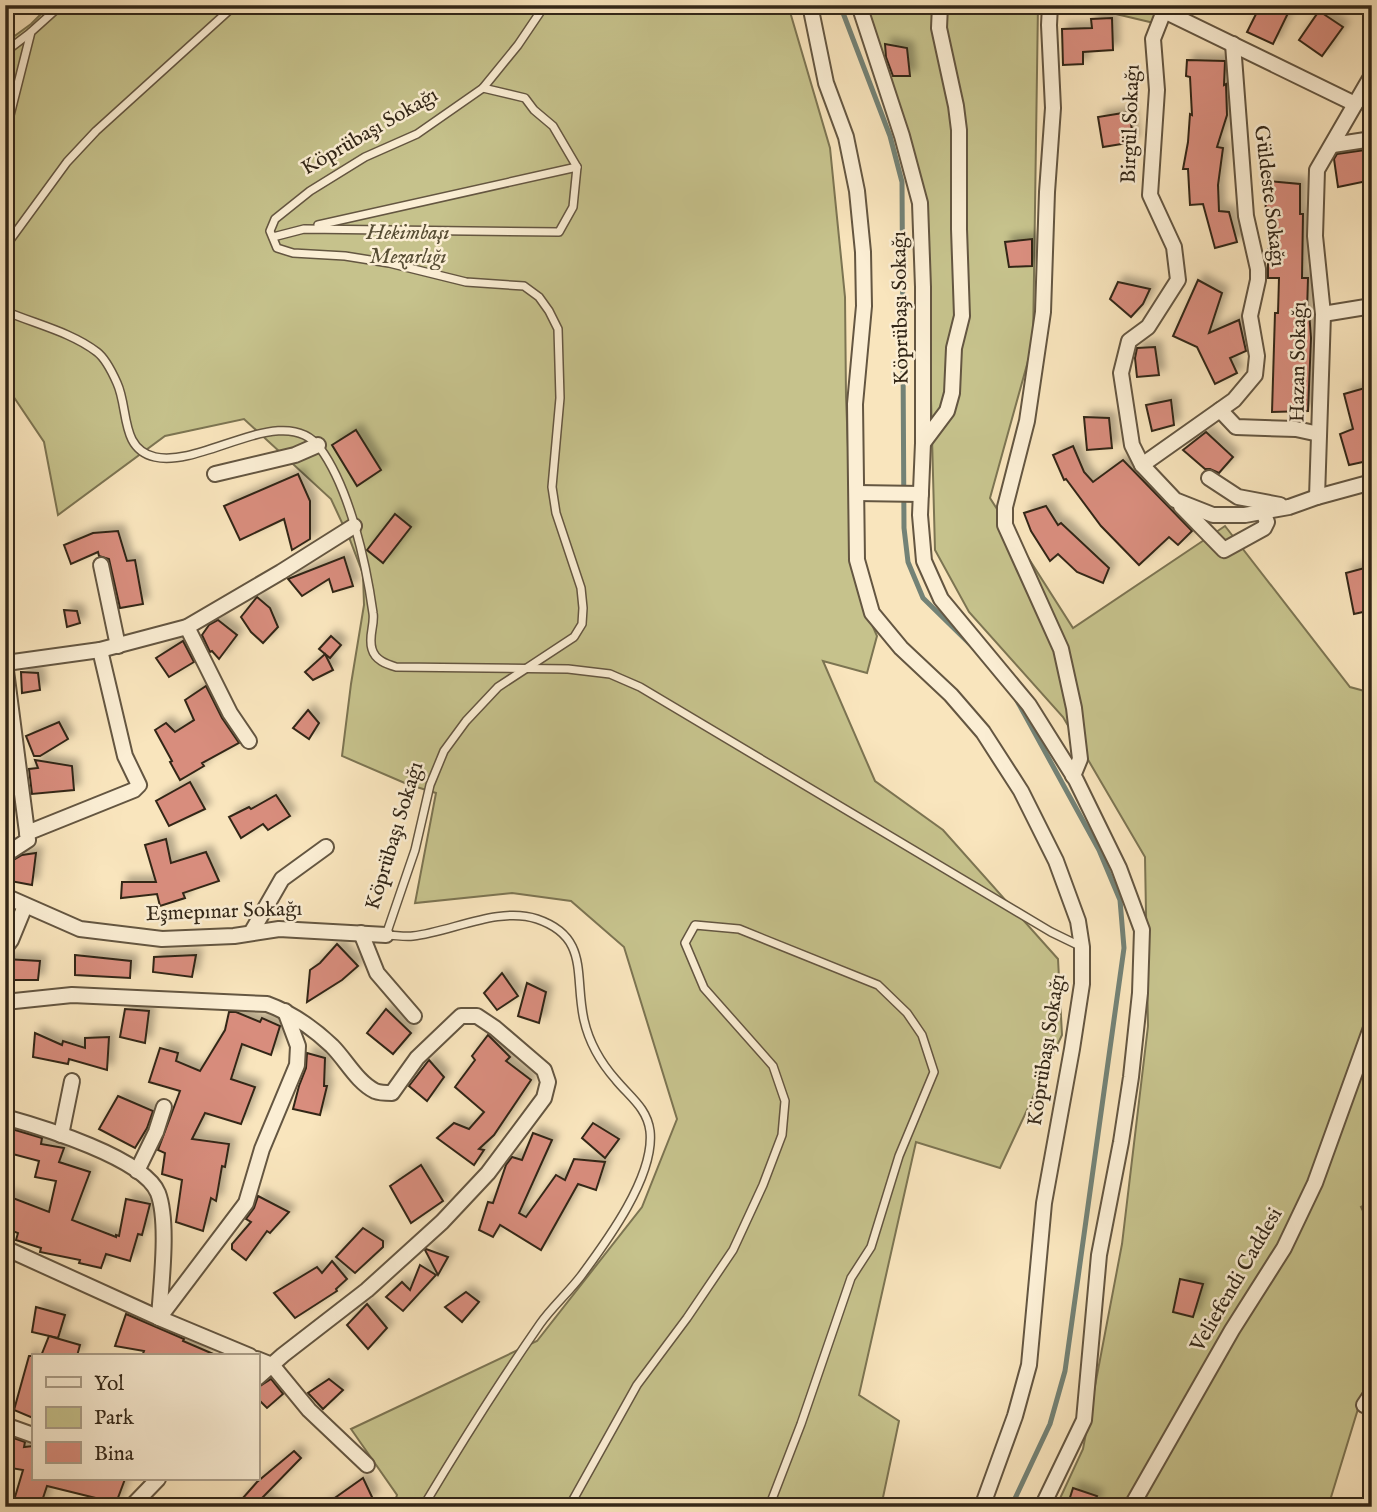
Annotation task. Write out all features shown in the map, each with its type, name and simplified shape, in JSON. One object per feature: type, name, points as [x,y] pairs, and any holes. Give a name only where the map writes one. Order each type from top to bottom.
[{"type":"street","name":"Köprübaşı Sokağı","points":[[810,5],[826,83],[846,137],[857,191],[863,252],[864,306],[855,404],[865,493],[857,560],[872,613],[901,648],[951,695],[983,732],[1021,791],[1056,861],[1078,921],[1082,947],[1082,984],[1044,1203],[1029,1365],[982,1507]]},
{"type":"street","name":"Köprübaşı Sokağı","points":[[859,5],[902,136],[920,203],[923,443],[915,494],[920,515],[924,561],[942,599],[1029,705],[1073,776],[1119,868],[1142,930],[1140,993],[1121,1142],[1099,1255],[1084,1420],[1042,1507]]},
{"type":"street","points":[[923,443],[947,411],[953,393],[954,348],[962,316],[959,130],[957,106],[939,28],[940,5]]},
{"type":"street","points":[[1050,5],[1053,108],[1046,192],[1043,312],[1027,421],[1005,508],[1005,525],[1061,649],[1074,708],[1080,758],[1073,776]]},
{"type":"street","points":[[1166,8],[1355,104]]},
{"type":"street","name":"Birgül Sokağı","points":[[1166,8],[1153,39],[1157,90],[1150,195],[1174,247],[1178,280],[1148,327],[1129,341],[1121,373],[1132,445],[1142,465],[1224,550],[1264,528],[1267,522],[1263,512]]},
{"type":"street","name":"Güldeste Sokağı","points":[[1142,465],[1234,400],[1255,375],[1257,356],[1250,316],[1258,269],[1246,216],[1233,44]]},
{"type":"street","name":"Hazan Sokağı","points":[[1317,497],[1323,313],[1315,236],[1317,170],[1372,75]]},
{"type":"street","points":[[1333,145],[1372,139]]},
{"type":"street","points":[[1323,313],[1372,306]]},
{"type":"street","points":[[1220,410],[1236,427],[1296,429],[1319,434]]},
{"type":"street","points":[[215,474],[295,455],[318,445]]},
{"type":"street","points":[[1209,478],[1238,496],[1289,507]]},
{"type":"street","name":"Birgül Sokağı","points":[[1175,499],[1213,515],[1245,515],[1289,507],[1372,482]]},
{"type":"street","points":[[865,493],[915,494]]},
{"type":"street","points":[[5,855],[28,840],[10,747],[6,663],[100,650],[187,627],[354,526]]},
{"type":"street","points":[[101,565],[118,646]]},
{"type":"street","points":[[187,627],[230,713],[248,741]]},
{"type":"street","points":[[27,833],[122,795],[139,785],[125,756],[100,650]]},
{"type":"street","points":[[251,933],[282,879],[326,847]]},
{"type":"street","name":"Eşmepınar Sokağı","points":[[5,896],[80,929],[162,939],[279,929],[386,935]]},
{"type":"street","points":[[5,948],[25,906]]},
{"type":"street","points":[[361,933],[377,973],[414,1016]]},
{"type":"street","points":[[5,1002],[72,995],[267,1004],[304,1022],[332,1046],[359,1078],[375,1091],[392,1093],[417,1058],[461,1016],[477,1016],[544,1070],[548,1082],[544,1098],[488,1173],[442,1222],[367,1290],[259,1376]]},
{"type":"street","points":[[159,1318],[246,1203],[262,1149],[297,1065],[298,1046],[285,1011]]},
{"type":"street","name":"Veliefendi Caddesi","points":[[1131,1507],[1232,1330],[1284,1248],[1315,1183],[1372,1025]]},
{"type":"street","points":[[61,1135],[72,1081]]},
{"type":"street","points":[[137,1171],[156,1132],[164,1107]]},
{"type":"street","points":[[5,1117],[114,1156],[146,1176],[158,1193],[162,1220],[159,1318]]},
{"type":"street","points":[[5,1248],[245,1354]]},
{"type":"street","points":[[259,1360],[272,1365],[309,1410],[367,1465]]},
{"type":"street","points":[[5,1425],[32,1435]]},
{"type":"street","points":[[131,1507],[152,1480]]},
{"type":"lane","points":[[5,52],[61,5]]},
{"type":"lane","points":[[5,255],[10,240],[66,162],[96,131],[235,5]]},
{"type":"lane","name":"Köprübaşı Sokağı","points":[[386,935],[415,850],[430,785],[444,751],[466,721],[498,687],[574,637],[582,624],[580,588],[556,513],[552,487],[560,398],[558,329],[539,297],[524,286],[466,282],[389,263],[345,256],[293,253],[277,248],[270,231],[275,219],[310,191],[365,157],[417,134],[483,88],[518,45],[545,5]]},
{"type":"lane","points":[[5,135],[31,32]]},
{"type":"lane","points":[[303,229],[559,232],[573,207],[577,167],[553,126],[534,110],[525,98],[483,88]]},
{"type":"lane","points":[[273,237],[577,167]]},
{"type":"lane","points":[[5,311],[65,335],[99,353],[118,384],[128,432],[138,450],[153,457],[173,460],[269,431],[297,431],[318,445],[335,473],[354,526],[370,587],[375,623],[370,636],[375,656],[384,663],[396,667],[568,668],[610,674],[640,687],[1051,932],[1082,947]]},
{"type":"lane","points":[[386,935],[412,936],[510,915],[535,918],[564,931],[575,952],[584,1020],[598,1055],[616,1080],[641,1106],[650,1128],[651,1149],[646,1170],[620,1217],[581,1276],[541,1323],[472,1425],[423,1507]]},
{"type":"lane","points":[[569,1507],[637,1385],[733,1250],[782,1135],[785,1101],[773,1066],[704,988],[685,943],[695,925],[740,929],[878,985],[907,1013],[922,1035],[934,1072],[899,1156],[871,1247],[851,1278],[801,1424],[769,1507]]},
{"type":"green space","name":"Hekimbaşı Mezarlığı","points":[[50,5],[788,5],[830,148],[845,297],[852,548],[861,599],[877,636],[867,673],[823,661],[875,781],[943,830],[1058,959],[1062,1035],[1000,1168],[916,1142],[859,1395],[899,1421],[881,1507],[393,1507],[397,1495],[351,1429],[537,1341],[642,1207],[677,1119],[624,947],[571,901],[512,893],[415,903],[436,793],[407,784],[342,756],[364,605],[363,574],[331,499],[244,419],[165,436],[58,515],[44,442],[5,384],[5,43],[31,24]]},
{"type":"green space","points":[[863,5],[1038,5],[1033,343],[990,498],[1073,628],[1225,526],[1350,687],[1372,693],[1372,1201],[1361,1207],[1372,1229],[1372,1363],[1328,1507],[1056,1507],[1083,1449],[1122,1244],[1148,1026],[1145,857],[1063,717],[969,612],[935,550],[926,212],[892,82]]},
{"type":"green space","points":[[1078,5],[1159,5],[1154,23]]},
{"type":"building","points":[[1291,7],[1273,44],[1247,32],[1259,8]]},
{"type":"building","points":[[1319,11],[1343,27],[1322,56],[1299,40]]},
{"type":"building","points":[[1112,18],[1113,50],[1083,52],[1083,64],[1063,65],[1062,29],[1092,28],[1091,19]]},
{"type":"building","points":[[885,44],[907,48],[910,76],[893,76],[886,57]]},
{"type":"building","points":[[1187,60],[1225,61],[1227,115],[1217,147],[1223,148],[1218,185],[1219,211],[1229,212],[1237,242],[1215,248],[1203,204],[1190,205],[1188,169],[1183,169],[1190,114],[1192,115],[1190,77],[1186,76]]},
{"type":"building","points":[[1129,112],[1134,142],[1103,147],[1098,117]]},
{"type":"building","points":[[1372,149],[1372,180],[1338,187],[1334,159],[1337,154]]},
{"type":"building","points":[[1268,181],[1300,184],[1300,214],[1303,214],[1302,278],[1308,278],[1307,312],[1311,338],[1308,411],[1272,412],[1275,313],[1278,313],[1279,278],[1268,278],[1268,249],[1273,249],[1275,213],[1265,213]]},
{"type":"building","points":[[1032,239],[1032,266],[1009,267],[1005,242]]},
{"type":"building","points":[[1198,280],[1222,293],[1209,333],[1239,320],[1246,351],[1230,358],[1237,373],[1215,384],[1197,347],[1173,336]]},
{"type":"building","points":[[1118,282],[1150,289],[1143,304],[1131,317],[1110,299]]},
{"type":"building","points":[[1155,347],[1159,375],[1137,377],[1137,348]]},
{"type":"building","points":[[1365,388],[1371,411],[1364,413],[1372,460],[1349,465],[1340,434],[1353,429],[1344,394]]},
{"type":"building","points":[[1171,400],[1174,425],[1152,431],[1146,405]]},
{"type":"building","points":[[1084,417],[1109,418],[1112,448],[1087,450]]},
{"type":"building","points":[[356,430],[381,470],[357,486],[332,445]]},
{"type":"building","points":[[1206,432],[1233,457],[1219,473],[1205,469],[1183,450]]},
{"type":"building","points":[[1073,446],[1084,472],[1093,482],[1123,460],[1192,531],[1178,545],[1169,537],[1139,565],[1101,526],[1066,479],[1064,480],[1053,455]]},
{"type":"building","points":[[298,474],[310,501],[310,539],[292,550],[284,519],[240,540],[224,506]]},
{"type":"building","points":[[1046,506],[1058,525],[1061,523],[1109,568],[1103,583],[1077,572],[1058,554],[1050,561],[1031,531],[1024,513]]},
{"type":"building","points":[[395,514],[411,527],[383,563],[367,550]]},
{"type":"building","points":[[118,531],[127,561],[135,560],[143,604],[120,608],[109,559],[99,556],[98,552],[71,564],[64,545],[93,533]]},
{"type":"building","points":[[344,557],[353,586],[333,592],[329,579],[302,596],[288,579]]},
{"type":"building","points":[[1372,566],[1372,610],[1354,614],[1346,573]]},
{"type":"building","points":[[257,597],[270,608],[278,627],[263,643],[241,617]]},
{"type":"building","points":[[64,610],[77,611],[80,623],[67,627]]},
{"type":"building","points":[[218,620],[237,635],[219,659],[210,652],[202,635],[209,625]]},
{"type":"building","points":[[331,636],[341,645],[330,658],[319,649]]},
{"type":"building","points":[[183,641],[194,662],[169,677],[156,658]]},
{"type":"building","points":[[325,654],[333,670],[313,680],[305,672]]},
{"type":"building","points":[[21,672],[38,673],[40,690],[22,693]]},
{"type":"building","points":[[206,686],[222,718],[239,743],[202,763],[204,766],[180,780],[155,730],[166,723],[175,732],[194,720],[185,700]]},
{"type":"building","points":[[308,710],[319,723],[309,739],[293,728]]},
{"type":"building","points":[[59,722],[68,739],[40,756],[34,756],[26,736]]},
{"type":"building","points":[[35,760],[72,766],[74,790],[32,794],[29,769],[38,768]]},
{"type":"building","points":[[190,782],[205,809],[169,826],[156,801]]},
{"type":"building","points":[[276,795],[290,816],[268,830],[263,824],[241,838],[229,817]]},
{"type":"building","points":[[166,839],[171,863],[206,852],[219,881],[183,893],[185,898],[160,906],[157,894],[121,898],[122,882],[156,882],[145,845]]},
{"type":"building","points":[[36,853],[32,885],[5,880],[5,865],[22,855]]},
{"type":"building","points":[[337,944],[358,966],[342,980],[307,1002],[310,970]]},
{"type":"building","points":[[75,955],[131,961],[130,978],[75,975]]},
{"type":"building","points":[[196,955],[192,977],[153,972],[154,957]]},
{"type":"building","points":[[5,959],[40,961],[38,980],[5,980]]},
{"type":"building","points":[[502,973],[518,996],[497,1010],[484,993]]},
{"type":"building","points":[[527,983],[546,992],[539,1023],[518,1016]]},
{"type":"building","points":[[125,1009],[149,1011],[145,1043],[120,1037]]},
{"type":"building","points":[[386,1009],[411,1033],[393,1054],[367,1033]]},
{"type":"building","points":[[229,1012],[236,1012],[260,1022],[262,1018],[280,1026],[271,1055],[242,1044],[231,1079],[255,1087],[241,1124],[205,1113],[192,1139],[229,1144],[216,1201],[211,1198],[203,1231],[176,1222],[182,1180],[162,1174],[165,1153],[158,1150],[180,1091],[149,1082],[160,1048],[178,1053],[176,1061],[200,1071],[225,1030]]},
{"type":"building","points":[[35,1033],[62,1045],[63,1041],[85,1048],[85,1038],[109,1037],[107,1070],[69,1059],[68,1064],[33,1057]]},
{"type":"building","points":[[488,1035],[510,1057],[506,1061],[531,1080],[494,1135],[479,1149],[484,1150],[474,1165],[437,1138],[454,1123],[469,1129],[484,1112],[455,1087],[475,1060],[472,1056]]},
{"type":"building","points":[[307,1053],[325,1058],[324,1086],[327,1086],[320,1115],[293,1109],[306,1068]]},
{"type":"building","points":[[429,1060],[444,1077],[427,1101],[409,1086]]},
{"type":"building","points":[[118,1096],[153,1111],[135,1148],[99,1129]]},
{"type":"building","points":[[593,1123],[619,1139],[605,1158],[582,1138]]},
{"type":"building","points":[[5,1127],[42,1138],[41,1144],[64,1148],[59,1162],[90,1172],[72,1220],[116,1237],[119,1236],[126,1199],[150,1204],[142,1235],[138,1234],[130,1261],[106,1254],[101,1268],[79,1263],[80,1260],[40,1252],[41,1248],[16,1240],[18,1233],[5,1228],[5,1195],[49,1212],[56,1181],[35,1177],[39,1161],[5,1152]]},
{"type":"building","points":[[533,1133],[552,1140],[519,1213],[526,1217],[556,1175],[565,1180],[574,1159],[605,1162],[596,1190],[578,1184],[541,1250],[500,1225],[493,1237],[479,1230],[488,1202],[493,1203],[506,1165],[512,1157],[522,1160]]},
{"type":"building","points":[[421,1165],[443,1201],[411,1223],[390,1186]]},
{"type":"building","points":[[258,1196],[289,1212],[270,1233],[267,1231],[246,1260],[232,1249],[232,1244],[251,1222],[246,1219]]},
{"type":"building","points":[[363,1228],[383,1241],[383,1247],[355,1273],[336,1257]]},
{"type":"building","points":[[425,1250],[448,1257],[438,1275]]},
{"type":"building","points":[[332,1261],[347,1279],[337,1291],[295,1318],[274,1293],[317,1267],[322,1273]]},
{"type":"building","points":[[420,1265],[436,1275],[403,1311],[386,1297],[402,1282],[410,1290]]},
{"type":"building","points":[[1180,1279],[1203,1284],[1193,1317],[1173,1312]]},
{"type":"building","points":[[466,1292],[479,1302],[462,1322],[445,1307]]},
{"type":"building","points":[[367,1304],[387,1328],[368,1349],[347,1325]]},
{"type":"building","points":[[36,1307],[65,1315],[58,1338],[32,1332]]},
{"type":"building","points":[[126,1314],[213,1354],[143,1354],[144,1351],[115,1346]]},
{"type":"building","points":[[49,1336],[80,1345],[78,1354],[42,1354]]},
{"type":"building","points":[[29,1356],[32,1356],[32,1418],[14,1410]]},
{"type":"building","points":[[271,1379],[283,1394],[267,1408],[259,1400],[259,1387]]},
{"type":"building","points":[[329,1379],[343,1390],[323,1409],[308,1393]]},
{"type":"building","points":[[5,1435],[25,1442],[24,1447],[32,1446],[32,1480],[125,1480],[116,1503],[47,1486],[40,1507],[12,1507],[23,1470],[5,1467]]},
{"type":"building","points":[[294,1451],[301,1458],[262,1498],[279,1507],[235,1507],[257,1482]]},
{"type":"building","points":[[363,1478],[372,1497],[360,1507],[322,1507]]},
{"type":"building","points":[[1073,1488],[1097,1496],[1092,1507],[1067,1507]]},
{"type":"waterway","points":[[840,5],[890,136],[902,182],[904,528],[908,562],[923,598],[975,649]]},
{"type":"waterway","points":[[1011,1507],[1050,1424],[1065,1371],[1124,948],[1120,900],[1099,850],[1015,697]]}]
